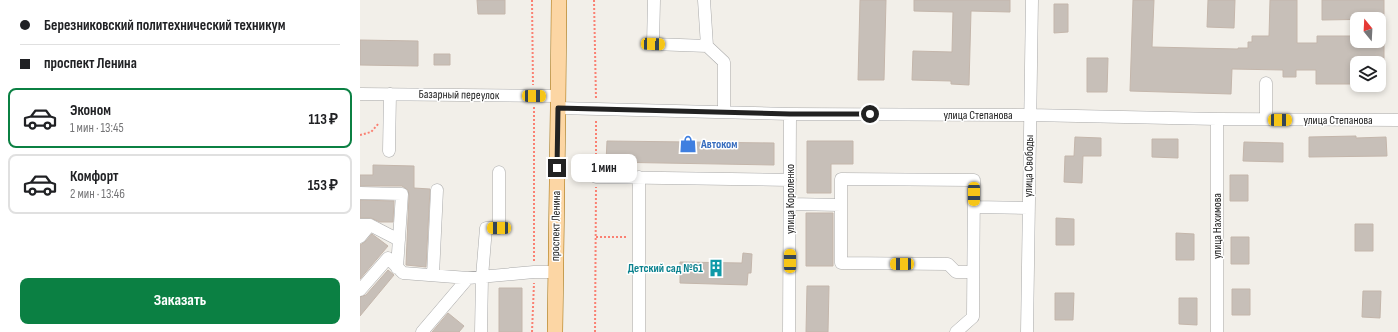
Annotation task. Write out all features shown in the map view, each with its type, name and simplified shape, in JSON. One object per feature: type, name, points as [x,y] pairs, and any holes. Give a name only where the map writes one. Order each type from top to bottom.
[{"type":"main road","name":"проспект Ленина","points":[[554,332],[559,0]]},
{"type":"street","points":[[654,0],[653,44],[707,46],[724,62],[724,112]]},
{"type":"street","points":[[704,0],[707,46]]},
{"type":"street","name":"улица Свободы","points":[[1027,332],[1032,0]]},
{"type":"street","points":[[1266,83],[1266,120]]},
{"type":"street","name":"Базарный переулок","points":[[360,94],[534,96],[558,102]]},
{"type":"street","points":[[389,151],[390,94]]},
{"type":"street","name":"улица Степанова","points":[[558,102],[724,112],[790,114],[1030,115],[1266,120],[1398,120]]},
{"type":"street","name":"улица Короленко","points":[[789,332],[790,114]]},
{"type":"street","name":"улица Нахимова","points":[[1217,119],[1217,332]]},
{"type":"street","points":[[481,332],[482,277],[486,228],[499,228],[499,172]]},
{"type":"street","points":[[596,177],[790,180]]},
{"type":"street","points":[[639,178],[639,332]]},
{"type":"street","points":[[956,332],[973,317],[974,180],[841,179],[841,263],[948,264],[956,272],[973,272]]},
{"type":"street","points":[[433,275],[437,190]]},
{"type":"street","points":[[360,193],[402,194],[397,268]]},
{"type":"street","points":[[790,204],[841,205]]},
{"type":"street","points":[[974,207],[1028,208]]},
{"type":"street","points":[[360,237],[365,225],[399,240]]},
{"type":"street","points":[[360,290],[388,258],[403,273],[468,278],[534,272],[555,272]]},
{"type":"street","points":[[422,332],[468,278]]},
{"type":"path","points":[[532,0],[534,96],[534,272],[532,332]]},
{"type":"path","points":[[596,237],[639,237]]},
{"type":"building","points":[[477,0],[505,0],[505,14],[478,14]]},
{"type":"building","points":[[860,0],[886,0],[884,80],[858,80]]},
{"type":"building","points":[[914,0],[1010,0],[1010,12],[971,11],[969,85],[951,84],[951,81],[912,80],[913,51],[952,52],[953,12],[914,11]]},
{"type":"building","points":[[1133,0],[1154,0],[1152,47],[1248,48],[1248,42],[1252,42],[1252,36],[1269,36],[1270,0],[1297,0],[1297,43],[1317,43],[1317,36],[1350,36],[1350,48],[1384,48],[1384,56],[1350,56],[1350,84],[1316,84],[1316,70],[1296,70],[1296,77],[1283,77],[1283,70],[1232,69],[1231,94],[1130,91]]},
{"type":"building","points":[[1208,0],[1235,0],[1234,28],[1207,27]]},
{"type":"building","points":[[1322,0],[1384,0],[1384,12],[1350,12],[1350,20],[1322,20]]},
{"type":"building","points":[[1054,4],[1068,4],[1068,32],[1054,33]]},
{"type":"building","points":[[360,40],[418,41],[418,66],[360,65]]},
{"type":"building","points":[[434,54],[450,54],[450,65],[434,65]]},
{"type":"building","points":[[1087,58],[1108,58],[1107,92],[1087,92]]},
{"type":"building","points":[[1356,136],[1356,138],[1386,137],[1387,156],[1309,157],[1309,137]]},
{"type":"building","points":[[1075,137],[1101,138],[1101,156],[1083,156],[1082,183],[1064,182],[1065,156],[1074,156]]},
{"type":"building","points":[[1152,139],[1178,139],[1178,158],[1152,157]]},
{"type":"building","points":[[607,141],[774,143],[774,165],[606,162]]},
{"type":"building","points":[[807,141],[853,141],[853,164],[831,164],[831,193],[807,193]]},
{"type":"building","points":[[1244,142],[1283,143],[1283,162],[1243,161]]},
{"type":"building","points":[[373,165],[414,166],[414,188],[430,189],[426,267],[406,265],[408,190],[402,186],[360,186],[360,175],[373,175]]},
{"type":"building","points":[[1230,175],[1248,175],[1248,201],[1230,201]]},
{"type":"building","points":[[360,200],[394,201],[393,222],[380,222],[371,218],[360,218]]},
{"type":"building","points":[[806,213],[833,213],[833,266],[806,266]]},
{"type":"building","points":[[1056,218],[1074,219],[1074,245],[1056,245]]},
{"type":"building","points":[[1355,224],[1373,224],[1373,251],[1355,251]]},
{"type":"building","points":[[1176,233],[1194,234],[1194,260],[1176,260]]},
{"type":"building","points":[[372,234],[388,246],[360,279],[360,245]]},
{"type":"building","points":[[1231,237],[1249,237],[1249,264],[1231,264]]},
{"type":"building","name":"Детский сад №61","points":[[743,253],[752,254],[751,273],[748,273],[747,285],[680,283],[680,262],[742,263]]},
{"type":"building","points":[[388,270],[394,275],[360,316],[360,297],[366,295]]},
{"type":"building","points":[[807,286],[829,286],[828,332],[806,332]]},
{"type":"building","points":[[499,288],[522,288],[522,332],[499,332]]},
{"type":"building","points":[[1232,289],[1250,289],[1250,315],[1232,315]]},
{"type":"building","points":[[1363,291],[1381,291],[1380,318],[1362,317]]},
{"type":"building","points":[[1055,293],[1074,293],[1073,320],[1055,320]]},
{"type":"building","points":[[1179,298],[1197,298],[1197,325],[1179,324]]},
{"type":"building","points":[[448,313],[464,326],[459,332],[432,332]]},
{"type":"place","name":"Автоком","points":[[688,144]]},
{"type":"place","name":"Детский сад №61","points":[[716,268]]},
{"type":"route","points":[[557,168],[558,108],[790,114],[870,114]]}]
